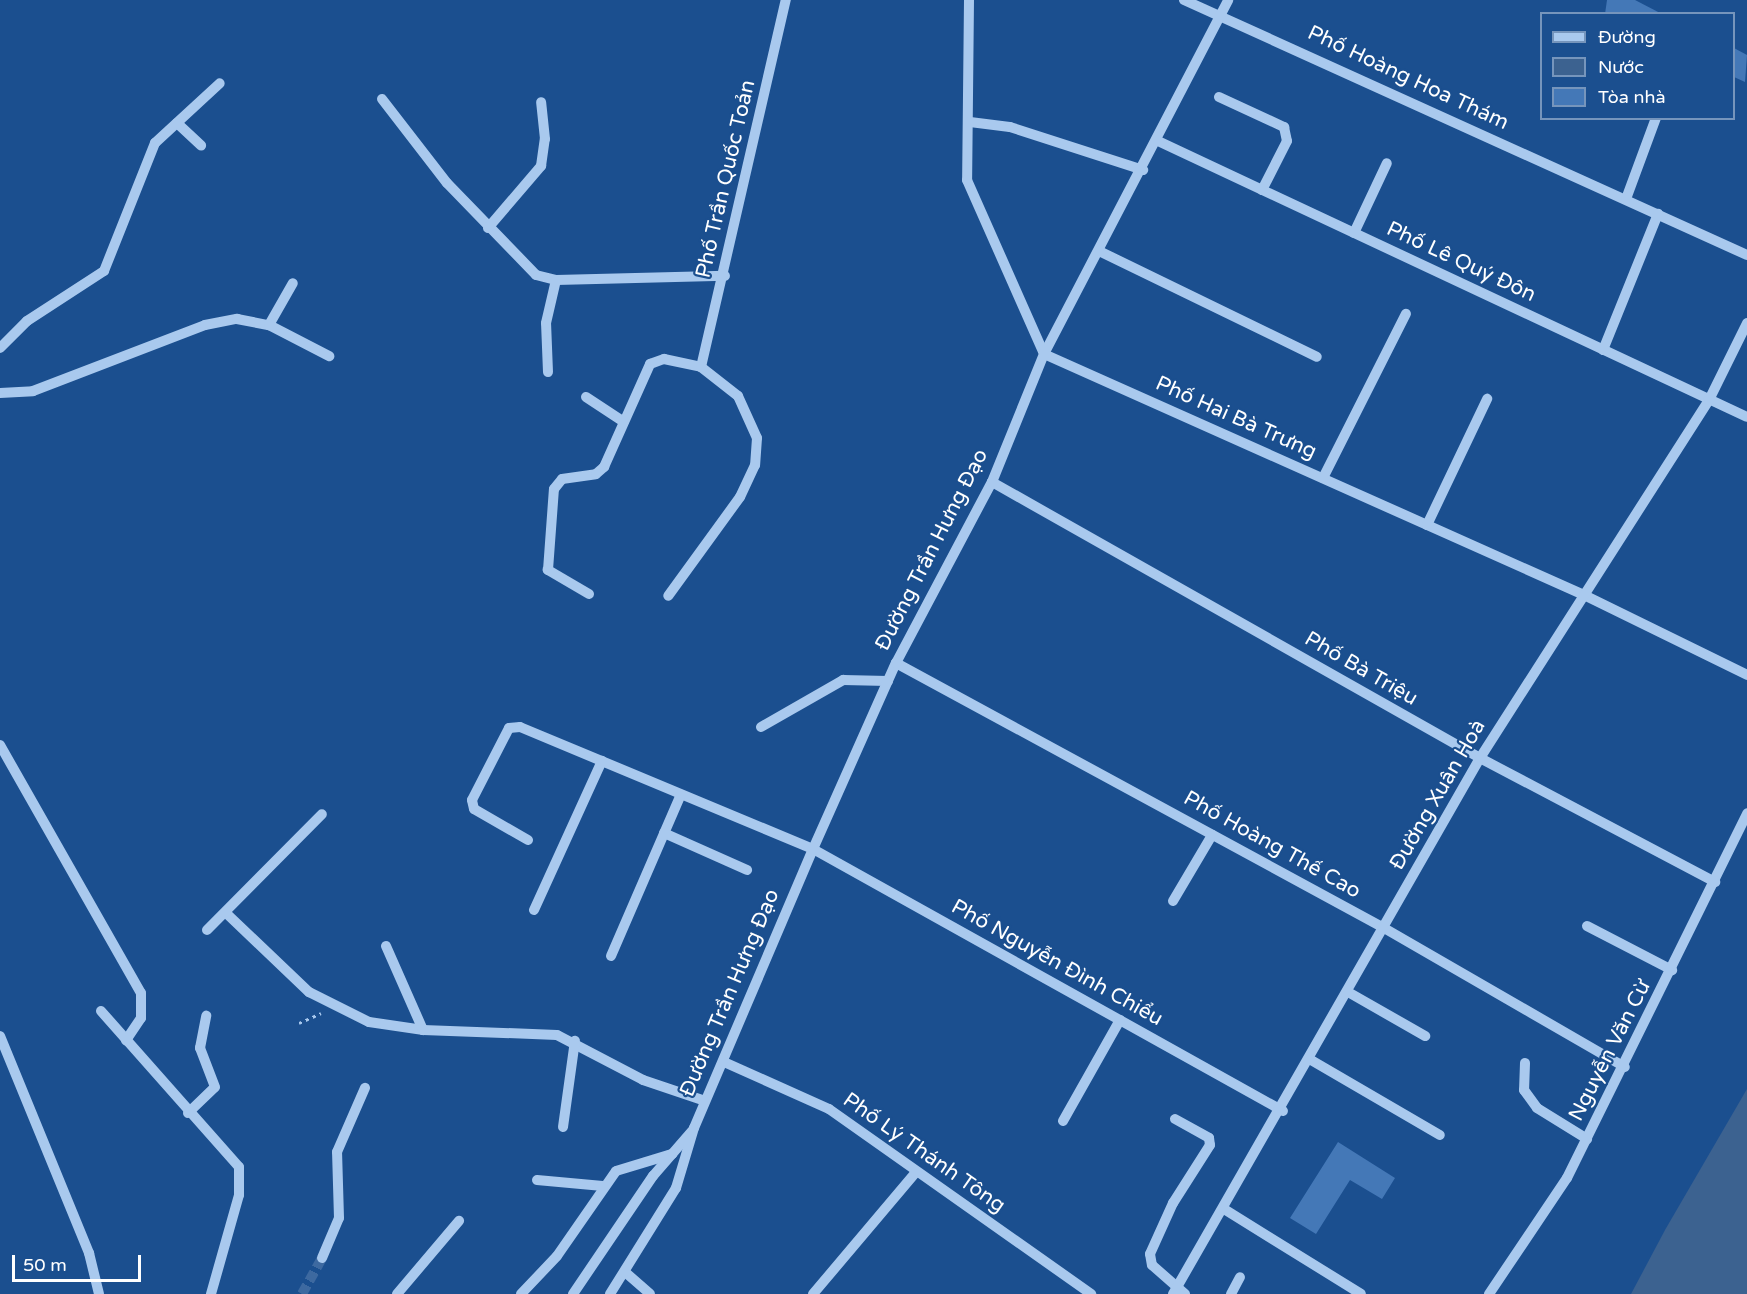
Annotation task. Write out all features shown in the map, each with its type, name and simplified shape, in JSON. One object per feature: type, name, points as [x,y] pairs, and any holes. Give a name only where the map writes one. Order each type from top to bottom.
[{"type":"street","name":"Phố Trần Quốc Toản","points":[[701,367],[725,276],[786,0]]},
{"type":"street","points":[[969,0],[972,200],[1044,354]]},
{"type":"street","name":"Phố Hoàng Hoa Thám","points":[[1184,0],[1222,15],[1747,255]]},
{"type":"street","name":"Đường Trần Hưng Đạo","points":[[610,1294],[676,1188],[694,1128],[705,1101],[724,1062],[813,849],[896,663],[992,482],[1044,354],[1143,170],[1228,0]]},
{"type":"street","points":[[0,348],[27,321],[104,271],[131,208],[145,159],[177,123],[220,83]]},
{"type":"street","points":[[1219,97],[1284,127],[1287,141],[1262,190]]},
{"type":"street","points":[[382,99],[488,228],[536,275],[556,280],[725,276]]},
{"type":"street","points":[[488,228],[541,166],[545,139],[541,102]]},
{"type":"street","points":[[1626,199],[1655,120]]},
{"type":"street","points":[[970,122],[1010,127],[1143,170]]},
{"type":"street","points":[[177,123],[201,145]]},
{"type":"street","name":"Phố Lê Quý Đôn","points":[[1158,141],[1747,417]]},
{"type":"street","points":[[1354,233],[1388,163]]},
{"type":"street","points":[[1603,350],[1658,214]]},
{"type":"street","points":[[1099,251],[1317,357]]},
{"type":"street","points":[[548,372],[546,323],[556,280]]},
{"type":"street","points":[[269,325],[293,283]]},
{"type":"street","points":[[1323,478],[1406,314]]},
{"type":"street","points":[[0,393],[33,391],[205,325],[237,319],[269,325],[329,356]]},
{"type":"street","name":"Đường Xuân Hoà","points":[[1178,1292],[1224,1209],[1283,1111],[1480,758],[1709,399],[1747,323]]},
{"type":"street","name":"Phố Hai Bà Trưng","points":[[1044,354],[1584,595],[1747,675]]},
{"type":"street","points":[[589,594],[548,570],[554,489],[562,479],[596,474],[604,466],[650,364],[664,359],[701,367],[738,396],[752,416],[755,465],[740,497],[668,596]]},
{"type":"street","points":[[586,397],[624,422]]},
{"type":"street","points":[[1427,525],[1487,399]]},
{"type":"street","name":"Phố Bà Triệu","points":[[992,482],[1480,758],[1715,882]]},
{"type":"street","name":"Phố Hoàng Thế Cao","points":[[896,663],[1384,928],[1625,1067]]},
{"type":"street","points":[[761,727],[843,680],[888,681]]},
{"type":"street","name":"Phố Nguyễn Đình Chiểu","points":[[528,840],[474,809],[472,800],[500,738],[509,728],[520,727],[813,849],[1283,1111]]},
{"type":"street","points":[[0,745],[141,993],[141,1018],[126,1040]]},
{"type":"street","points":[[534,910],[602,761]]},
{"type":"street","points":[[611,956],[681,794]]},
{"type":"street","name":"Nguyễn Văn Cừ","points":[[1489,1294],[1523,1248],[1587,1139],[1625,1067],[1747,813]]},
{"type":"street","points":[[207,930],[322,814]]},
{"type":"street","points":[[664,833],[747,870]]},
{"type":"street","points":[[1173,901],[1212,835]]},
{"type":"street","points":[[226,913],[309,992],[334,1008],[369,1022],[423,1030],[532,1031],[575,1041],[643,1080],[705,1101]]},
{"type":"street","points":[[1587,926],[1672,970]]},
{"type":"street","points":[[386,946],[423,1030]]},
{"type":"street","points":[[1348,992],[1425,1036]]},
{"type":"street","points":[[101,1011],[188,1113],[230,1151],[239,1167],[239,1195],[211,1294]]},
{"type":"street","points":[[188,1113],[215,1087],[200,1048],[206,1016]]},
{"type":"street","points":[[1064,1121],[1120,1020]]},
{"type":"street","points":[[0,1036],[89,1253],[99,1294]]},
{"type":"street","points":[[563,1127],[575,1041]]},
{"type":"street","points":[[1311,1060],[1440,1136]]},
{"type":"street","name":"Phố Lý Thánh Tông","points":[[724,1062],[829,1109],[1091,1294]]},
{"type":"street","points":[[1525,1063],[1524,1089],[1537,1108],[1587,1139]]},
{"type":"street","points":[[322,1258],[339,1218],[337,1152],[365,1088]]},
{"type":"street","points":[[1175,1119],[1209,1138],[1210,1145],[1173,1203],[1150,1254],[1152,1266],[1178,1292]]},
{"type":"street","name":"Đường Trần Hưng Đạo","points":[[573,1294],[672,1154],[694,1128]]},
{"type":"street","points":[[521,1294],[557,1256],[603,1186],[633,1162],[672,1154]]},
{"type":"street","points":[[813,1294],[916,1172]]},
{"type":"street","points":[[537,1180],[603,1186]]},
{"type":"street","points":[[1224,1209],[1361,1294]]},
{"type":"street","points":[[397,1294],[459,1221]]},
{"type":"street","points":[[625,1272],[650,1294]]},
{"type":"street","points":[[1231,1294],[1240,1277]]},
{"type":"path","points":[[299,1023],[334,1008]]},
{"type":"water","points":[[1747,1089],[1747,1294],[1631,1294],[1665,1230]]},
{"type":"building","points":[[1607,0],[1635,0],[1658,12],[1605,12]]},
{"type":"building","points":[[1735,49],[1747,55],[1745,82],[1735,77]]},
{"type":"building","points":[[1338,1142],[1395,1178],[1382,1199],[1350,1180],[1316,1234],[1290,1218]]},
{"type":"tunnel","points":[[302,1294],[322,1258]]}]
